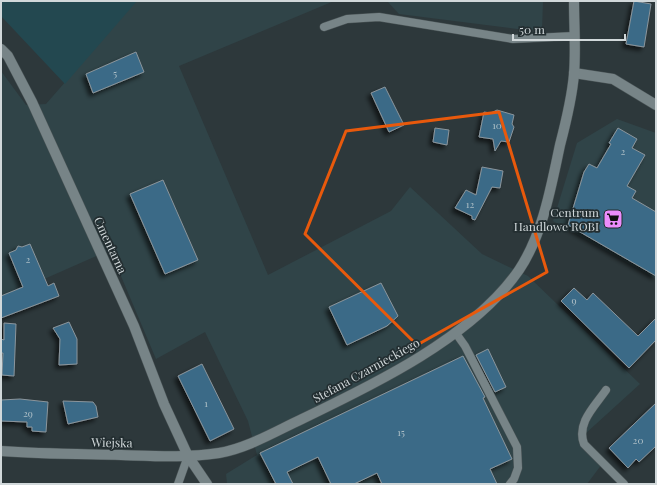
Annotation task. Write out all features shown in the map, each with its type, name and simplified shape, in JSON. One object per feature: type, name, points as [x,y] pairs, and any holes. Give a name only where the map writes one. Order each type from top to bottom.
[{"type":"street","name":"Stefana Czarnieckiego","points":[[188,456],[221,453],[263,438],[354,394],[401,369],[455,332],[496,298],[519,270],[534,243],[552,182],[574,73],[574,1]]},
{"type":"street","name":"Cmentarna","points":[[1,49],[8,56],[32,102],[134,326],[164,404],[188,456]]},
{"type":"street","points":[[574,73],[613,79],[656,105]]},
{"type":"street","name":"Wiejska","points":[[1,451],[188,456]]},
{"type":"street","points":[[188,456],[207,484]]},
{"type":"lane","points":[[324,27],[347,19],[378,17],[513,39],[574,36]]},
{"type":"lane","points":[[455,332],[476,366],[517,447],[518,468],[514,479],[510,484]]},
{"type":"lane","points":[[606,390],[585,421],[581,429],[581,437],[584,444],[624,484]]},
{"type":"lane","points":[[178,484],[188,456]]},
{"type":"highlighted area","points":[[499,112],[547,272],[417,345],[305,234],[346,131]]},
{"type":"shaded area","points":[[1,1],[137,1],[65,84],[1,16]]},
{"type":"shaded area","points":[[136,1],[334,1],[179,66],[268,275],[391,211],[410,187],[482,254],[528,276],[640,384],[585,434],[589,445],[605,460],[587,484],[227,484],[226,474],[257,455],[248,421],[205,332],[156,359],[110,250],[1,298],[1,71],[26,105],[46,104]]},
{"type":"shaded area","points":[[387,1],[543,1],[542,30],[517,29],[399,14]]},
{"type":"shaded area","points":[[617,119],[656,133],[656,279],[553,221],[577,143]]},
{"type":"building","points":[[634,1],[651,4],[644,47],[626,44]]},
{"type":"building","points":[[136,52],[144,72],[93,93],[86,74]]},
{"type":"building","points":[[385,87],[404,125],[389,132],[371,93]]},
{"type":"building","points":[[497,110],[514,115],[512,124],[514,127],[509,142],[501,141],[495,151],[493,139],[479,137],[484,112],[491,113]]},
{"type":"building","points":[[435,128],[449,130],[447,145],[433,142]]},
{"type":"building","name":"Centrum Handlowe ROBI","points":[[618,128],[637,139],[632,148],[645,155],[627,186],[636,191],[632,198],[656,212],[656,276],[568,225],[584,172],[589,164],[597,168],[611,144],[609,143]]},
{"type":"building","points":[[482,167],[503,171],[500,188],[492,187],[475,220],[472,219],[472,216],[455,208],[466,190],[476,195]]},
{"type":"building","points":[[163,180],[198,260],[165,274],[130,194]]},
{"type":"building","points":[[30,244],[48,286],[54,283],[59,296],[1,318],[1,296],[23,287],[9,253],[16,250],[18,246],[22,247]]},
{"type":"building","points":[[381,283],[398,316],[387,326],[347,345],[329,307]]},
{"type":"building","points":[[574,288],[587,300],[593,293],[638,336],[656,318],[656,340],[629,368],[561,301]]},
{"type":"building","points":[[69,322],[77,339],[77,364],[59,365],[60,339],[53,328]]},
{"type":"building","points":[[4,323],[16,324],[14,376],[2,375],[3,353],[1,353],[1,339],[4,340]]},
{"type":"building","points":[[488,349],[506,387],[495,392],[476,355]]},
{"type":"building","points":[[463,356],[485,397],[483,398],[512,459],[490,469],[497,484],[382,484],[377,473],[354,484],[331,484],[318,457],[287,472],[293,484],[276,484],[260,453]]},
{"type":"building","points":[[202,364],[234,429],[210,441],[178,376]]},
{"type":"building","points":[[20,399],[48,402],[46,432],[32,431],[32,427],[27,427],[27,422],[1,421],[1,400]]},
{"type":"building","points":[[63,401],[93,402],[96,406],[98,417],[68,424]]},
{"type":"building","points":[[656,403],[656,446],[639,462],[636,459],[628,468],[609,448]]},
{"type":"place","name":"Centrum Handlowe ROBI","points":[[613,219]]}]
